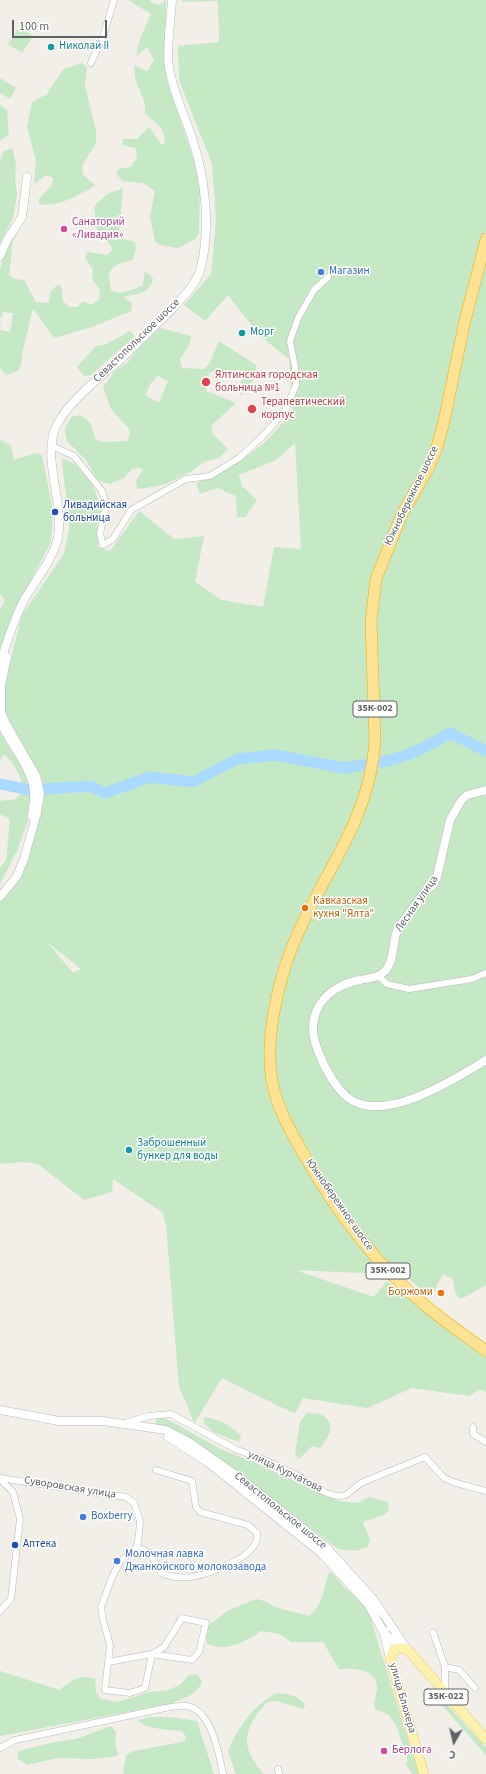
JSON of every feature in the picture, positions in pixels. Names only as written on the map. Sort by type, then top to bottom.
[{"type":"highway","name":"Южнобережное шоссе","points":[[486,239],[464,325],[443,426],[436,450],[428,469],[402,514],[376,579],[371,622],[375,719],[374,759],[364,798],[356,821],[339,856],[312,904],[292,947],[278,994],[273,1017],[270,1048],[272,1082],[279,1109],[312,1169],[371,1252],[390,1273],[486,1351]]},
{"type":"highway","name":"Южнобережное шоссе","points":[[486,256],[448,429],[440,453],[387,562],[382,582],[378,602],[376,626],[380,745],[376,780],[362,824],[309,926],[299,950],[285,997],[276,1056],[276,1077],[294,1129],[328,1184],[375,1248],[394,1270],[427,1303],[486,1344]]},
{"type":"main road","name":"Севастопольское шоссе","points":[[0,665],[22,604],[50,559],[58,537],[60,512],[52,467],[55,430],[73,402],[146,336],[181,300],[195,280],[201,268],[206,222],[204,187],[192,139],[174,89],[169,65],[172,0]]},
{"type":"main road","points":[[0,256],[7,240],[22,217],[27,177]]},
{"type":"main road","points":[[0,897],[17,876],[24,859],[37,813],[40,793],[36,776],[5,722],[0,703],[1,685],[8,651],[14,632],[24,606],[48,568],[58,546],[62,531],[63,518],[54,447]]},
{"type":"main road","points":[[0,721],[5,733],[28,770],[34,786],[32,816],[16,868],[0,892]]},
{"type":"main road","name":"Лесная улица","points":[[378,976],[385,971],[388,966],[398,928],[423,894],[433,885],[437,877],[450,820],[461,801],[471,793],[486,790]]},
{"type":"main road","points":[[378,976],[341,986],[323,1001],[314,1016],[312,1027],[315,1046],[328,1073],[347,1097],[357,1103],[390,1105],[424,1094],[486,1060]]},
{"type":"main road","name":"Севастопольское шоссе","points":[[0,1410],[59,1421],[103,1421],[132,1430],[165,1436],[176,1441],[206,1461],[321,1553],[368,1604],[384,1633],[405,1650],[445,1692],[486,1739]]},
{"type":"main road","name":"Севастопольское шоссе","points":[[0,1414],[18,1420],[57,1426],[121,1426],[166,1430],[189,1442],[240,1478],[326,1548],[373,1599],[389,1622],[405,1650],[486,1743]]},
{"type":"main road","points":[[384,1633],[389,1622]]},
{"type":"main road","name":"улица Блюхера","points":[[384,1633],[424,1774]]},
{"type":"main road","points":[[391,1661],[394,1649],[405,1650]]},
{"type":"street","points":[[91,63],[104,34],[114,0]]},
{"type":"street","points":[[54,447],[74,456],[102,491],[106,504],[100,534],[104,545],[113,539],[131,510],[186,478],[210,476],[238,458],[263,436],[285,412],[296,385],[295,367],[290,341],[298,318],[314,290],[328,277]]},
{"type":"street","points":[[378,976],[387,984],[409,990],[472,979],[486,973]]},
{"type":"street","name":"улица Курчатова","points":[[121,1426],[149,1416],[172,1414],[214,1439],[267,1461],[332,1495],[346,1495],[367,1480],[425,1457],[444,1478],[456,1484],[486,1492]]},
{"type":"street","points":[[473,1427],[473,1434],[486,1442]]},
{"type":"street","points":[[108,1662],[152,1654],[192,1660],[199,1652],[206,1623],[182,1618],[164,1647],[152,1654],[144,1688],[130,1693],[105,1690],[108,1662],[110,1645],[101,1607],[113,1575],[120,1562],[137,1547],[152,1555],[158,1568],[164,1574],[182,1578],[200,1575],[239,1559],[250,1551],[256,1543],[257,1533],[248,1525],[200,1512],[196,1507],[194,1485],[192,1481],[156,1470]]},
{"type":"street","name":"Суворовская улица","points":[[0,1479],[126,1497],[134,1503],[140,1521],[137,1547]]},
{"type":"street","name":"Суворовская улица","points":[[0,1479],[14,1492],[20,1519],[11,1600],[0,1611]]},
{"type":"street","points":[[433,1632],[445,1667],[445,1692]]},
{"type":"street","points":[[445,1667],[459,1670],[475,1688]]},
{"type":"street","points":[[0,1748],[15,1740],[165,1708],[186,1706],[198,1710],[204,1717],[217,1742],[223,1774]]},
{"type":"green space","points":[[128,0],[150,0],[151,2],[159,5],[166,0],[166,78],[193,158],[200,186],[199,234],[195,239],[178,248],[160,245],[155,241],[150,217],[155,191],[143,183],[122,181],[116,173],[118,169],[131,167],[137,158],[136,148],[122,145],[123,139],[137,139],[149,127],[161,144],[164,145],[165,140],[163,131],[160,127],[145,114],[145,104],[135,78],[134,65],[147,71],[154,60],[147,47],[136,56],[139,41],[151,14]]},
{"type":"green space","points":[[182,0],[486,0],[486,1285],[463,1298],[459,1298],[455,1292],[453,1279],[443,1274],[434,1291],[427,1295],[405,1275],[295,1270],[374,1297],[387,1281],[419,1307],[486,1355],[486,1392],[480,1389],[469,1396],[412,1388],[367,1408],[303,1398],[295,1414],[222,1378],[194,1424],[179,1387],[166,1225],[163,1213],[113,1179],[112,1192],[84,1200],[38,1164],[23,1162],[0,1164],[0,901],[20,878],[29,853],[44,799],[42,781],[5,715],[3,690],[22,615],[64,554],[70,524],[62,458],[75,464],[92,484],[102,509],[97,525],[98,547],[110,551],[139,511],[174,539],[204,536],[195,582],[222,600],[263,607],[274,547],[301,549],[295,443],[276,460],[239,475],[242,486],[257,500],[245,517],[237,517],[236,496],[217,488],[200,494],[196,483],[236,462],[259,447],[273,434],[293,410],[289,359],[260,336],[228,295],[205,321],[184,305],[211,274],[216,220],[212,164],[179,80],[178,46],[219,42],[218,1],[182,2]],"holes":[[[47,942],[81,969],[73,973]]]},
{"type":"green space","points":[[19,27],[33,36],[22,53],[8,44]]},
{"type":"green space","points":[[82,63],[87,67],[85,85],[96,131],[96,143],[82,166],[83,175],[95,185],[68,200],[46,205],[39,204],[39,199],[52,185],[53,178],[46,175],[34,184],[36,161],[27,127],[32,102],[47,94],[63,69]]},
{"type":"green space","points":[[0,78],[16,88],[10,99],[0,93]]},
{"type":"green space","points":[[0,105],[7,110],[9,134],[0,141]]},
{"type":"green space","points":[[12,148],[16,164],[15,178],[17,194],[13,218],[0,243],[0,160],[4,151]]},
{"type":"green space","points":[[123,188],[119,235],[123,239],[135,242],[136,247],[133,260],[115,266],[110,272],[109,277],[111,290],[115,292],[123,292],[143,285],[145,271],[153,278],[146,290],[137,294],[123,297],[132,303],[131,311],[92,327],[54,338],[33,308],[22,354],[21,365],[18,371],[6,375],[0,368],[0,330],[10,332],[13,313],[3,312],[2,317],[0,317],[0,270],[3,257],[15,230],[20,227],[13,241],[9,275],[15,279],[24,280],[36,302],[49,303],[50,293],[57,285],[61,286],[63,301],[69,307],[77,307],[83,301],[91,305],[99,300],[100,290],[92,279],[93,270],[85,258],[87,252],[107,255],[113,249],[109,243],[98,238],[94,206],[107,194]]},
{"type":"green space","points":[[160,328],[191,336],[189,346],[180,359],[182,368],[204,369],[209,364],[219,341],[256,365],[256,377],[241,396],[239,389],[241,380],[237,375],[217,370],[209,373],[206,391],[236,403],[212,425],[212,433],[228,449],[219,458],[203,462],[192,471],[166,484],[141,489],[137,488],[136,481],[143,469],[141,468],[132,469],[124,478],[110,484],[97,480],[86,460],[67,441],[65,429],[71,417],[80,415],[90,422],[95,438],[100,442],[128,441],[130,430],[111,409],[103,387],[114,372],[128,362],[137,350]],"holes":[[[157,375],[168,381],[159,403],[145,395],[152,381],[154,381]]]},
{"type":"green space","points":[[130,331],[135,336],[91,375],[84,376],[77,367],[96,346],[104,345]]},
{"type":"green space","points":[[0,440],[11,445],[14,460],[35,453],[42,455],[53,511],[51,542],[14,612],[10,627],[0,648],[0,609],[4,603],[4,599],[0,594]]},
{"type":"green space","points":[[0,733],[28,775],[34,795],[30,815],[17,851],[0,884],[0,868],[6,860],[10,820],[0,814],[0,801],[16,799],[22,791],[22,787],[14,765],[4,754],[0,761]]},
{"type":"green space","points":[[307,1413],[322,1414],[330,1423],[330,1433],[321,1448],[312,1446],[299,1459],[295,1454],[300,1422]]},
{"type":"green space","points":[[161,1417],[222,1450],[251,1461],[339,1501],[357,1503],[369,1497],[388,1502],[388,1511],[385,1514],[363,1523],[370,1539],[368,1547],[356,1551],[338,1549],[235,1471],[155,1424],[157,1419]]},
{"type":"green space","points":[[204,1417],[214,1419],[229,1426],[241,1436],[239,1442],[213,1432],[204,1423]]},
{"type":"green space","points":[[329,1572],[332,1573],[346,1589],[365,1606],[369,1613],[419,1774],[412,1774],[406,1765],[408,1761],[396,1725],[389,1715],[375,1709],[374,1704],[377,1687],[373,1676],[363,1670],[339,1669],[323,1642],[291,1642],[280,1634],[261,1631],[242,1642],[229,1647],[207,1644],[207,1627],[227,1611],[256,1599],[268,1602],[275,1607],[309,1616],[314,1612],[320,1601]]},
{"type":"green space","points":[[0,1671],[60,1690],[76,1679],[81,1677],[90,1677],[95,1679],[96,1692],[101,1699],[118,1702],[149,1692],[168,1690],[180,1685],[189,1675],[197,1674],[202,1681],[194,1693],[170,1704],[0,1736]]},
{"type":"green space","points":[[278,1693],[300,1699],[305,1705],[303,1709],[276,1701],[267,1702],[253,1721],[247,1737],[247,1746],[250,1754],[264,1774],[236,1774],[228,1751],[232,1742],[242,1725],[254,1710],[269,1697]]},
{"type":"green space","points":[[433,1695],[438,1695],[486,1747],[486,1755]]},
{"type":"green space","points":[[150,1717],[171,1717],[197,1721],[214,1774],[123,1774],[126,1755],[134,1751],[182,1742],[186,1739],[182,1731],[152,1727],[141,1723],[138,1720]]},
{"type":"green space","points":[[111,1726],[116,1732],[115,1744],[118,1753],[117,1756],[94,1759],[57,1758],[27,1765],[18,1759],[18,1751],[55,1742],[76,1739]]},
{"type":"waterway","points":[[383,762],[418,750],[450,733],[486,751]]},
{"type":"waterway","points":[[43,789],[90,786],[105,793],[150,777],[193,782],[237,759],[275,755],[344,768],[369,764]]},
{"type":"waterway","points":[[0,784],[30,790]]},
{"type":"place","name":"Николай II","points":[[51,47]]},
{"type":"place","name":"Санаторий «Ливадия»","points":[[64,229]]},
{"type":"place","name":"Магазин","points":[[321,272]]},
{"type":"place","name":"Морг","points":[[242,333]]},
{"type":"place","name":"Ялтинская городская больница №1","points":[[206,382]]},
{"type":"place","name":"Терапевтический корпус","points":[[252,409]]},
{"type":"place","name":"Ливадийская больница","points":[[55,512]]},
{"type":"place","name":"Кавказская кухня \"Ялта\"","points":[[305,908]]},
{"type":"place","name":"Заброшенный бункер для воды","points":[[129,1150]]},
{"type":"place","name":"Боржоми","points":[[441,1293]]},
{"type":"place","name":"Boxberry","points":[[83,1517]]},
{"type":"place","name":"Аптека","points":[[15,1545]]},
{"type":"place","name":"Молочная лавка Джанкойского молокозавода","points":[[117,1561]]},
{"type":"place","name":"Берлога","points":[[384,1751]]}]
